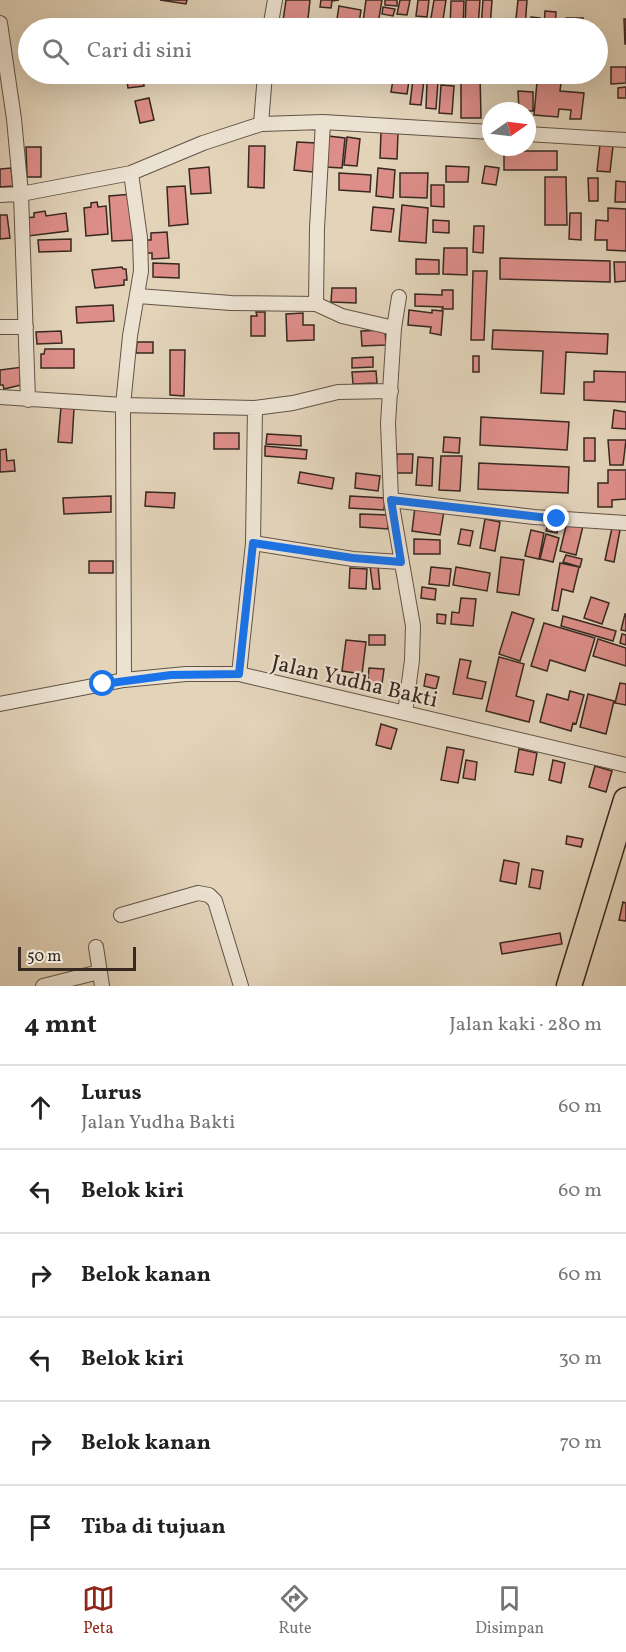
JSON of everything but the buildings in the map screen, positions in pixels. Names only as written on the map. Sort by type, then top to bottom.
[{"type":"highway","points":[[569,986],[626,800]]},
{"type":"street","points":[[272,18],[275,0]]},
{"type":"street","points":[[0,23],[14,119],[21,194],[28,400]]},
{"type":"street","points":[[261,124],[264,84]]},
{"type":"street","points":[[0,195],[21,194],[131,172],[203,143],[261,124],[323,122],[482,131]]},
{"type":"street","points":[[316,304],[317,228],[323,122]]},
{"type":"street","points":[[536,135],[626,140]]},
{"type":"street","points":[[124,680],[123,405],[130,336],[141,272],[140,238],[131,172]]},
{"type":"street","points":[[138,296],[231,303],[316,304],[342,316],[394,328]]},
{"type":"street","points":[[399,297],[394,328],[388,423],[391,500],[413,626],[412,660],[405,714]]},
{"type":"street","points":[[0,327],[27,327]]},
{"type":"street","points":[[0,397],[123,405],[255,408],[293,403],[338,392],[391,391]]},
{"type":"street","points":[[239,674],[253,543],[255,408]]},
{"type":"street","points":[[391,500],[534,517],[626,523]]},
{"type":"street","points":[[253,543],[353,558],[401,562]]},
{"type":"street","name":"Jalan Yudha Bakti","points":[[0,704],[124,680],[186,674],[239,674],[626,765]]},
{"type":"street","points":[[121,915],[198,893],[209,895],[215,902],[242,986]]},
{"type":"street","points":[[43,986],[100,979],[96,947]]},
{"type":"route","points":[[103,684],[171,675],[239,674],[253,543],[353,558],[401,562],[391,500],[557,519]]}]
